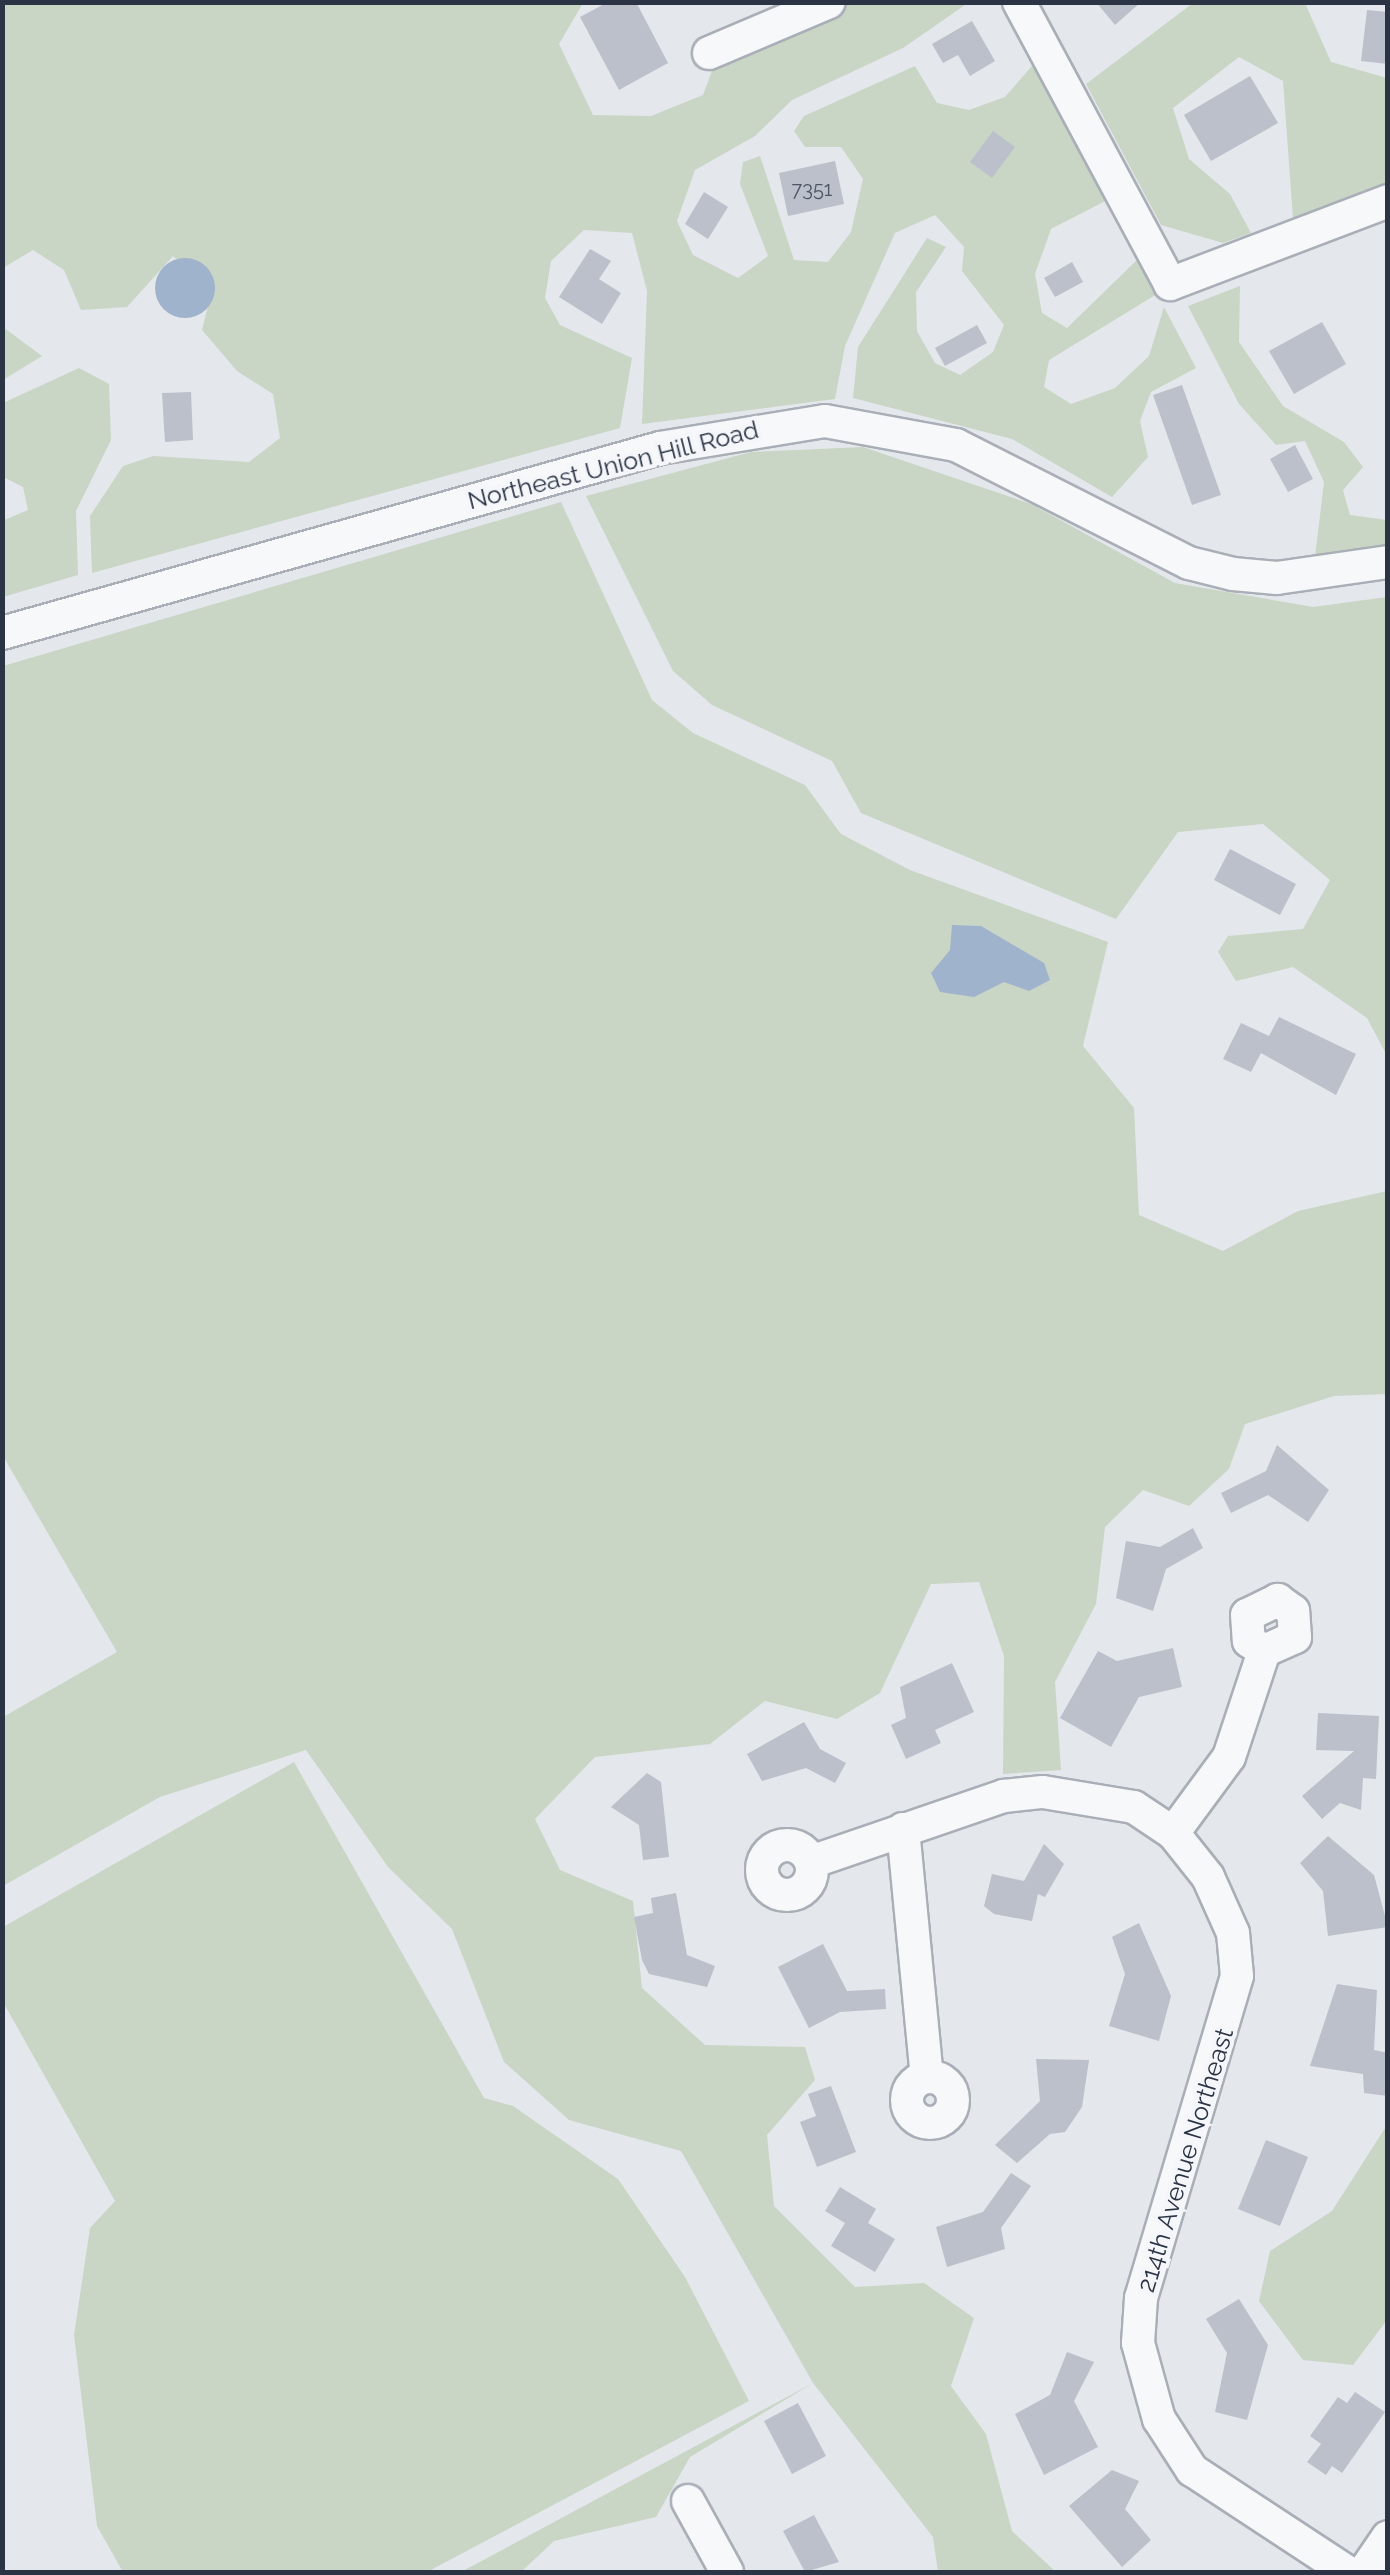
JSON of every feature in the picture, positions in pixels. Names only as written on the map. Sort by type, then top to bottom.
[{"type":"street","points":[[709,52],[829,2]]},
{"type":"street","points":[[1016,5],[1170,284],[1388,201]]},
{"type":"street","name":"Northeast Union Hill Road","points":[[2,634],[660,448],[825,422],[956,444],[1190,562],[1234,574],[1278,578],[1388,562]]},
{"type":"street","points":[[1173,1833],[1228,1756],[1264,1651]]},
{"type":"street","name":"214th Avenue Northeast","points":[[811,1862],[904,1829],[1043,1792],[1134,1807],[1173,1833],[1214,1891],[1238,1976],[1141,2298],[1138,2343],[1158,2419],[1192,2470],[1347,2572]]},
{"type":"street","points":[[904,1829],[928,2076]]},
{"type":"street","points":[[688,2501],[727,2572]]},
{"type":"street","points":[[1364,2572],[1388,2537]]},
{"type":"green space","points":[[3,3],[583,3],[559,44],[593,115],[651,116],[703,95],[718,55],[847,3],[968,3],[903,48],[792,100],[755,136],[695,170],[677,221],[693,255],[738,278],[768,256],[740,184],[743,162],[760,156],[794,260],[828,262],[851,232],[863,179],[841,147],[805,147],[794,131],[804,116],[915,66],[937,103],[969,110],[1005,97],[1038,59],[1109,199],[1051,229],[1035,274],[1042,313],[1067,328],[1139,258],[1157,294],[1049,360],[1044,387],[1071,404],[1115,388],[1149,356],[1164,307],[1196,368],[1151,392],[1140,421],[1148,457],[1112,497],[1012,439],[853,398],[858,347],[927,238],[946,247],[916,292],[917,331],[935,363],[960,375],[993,352],[1004,325],[962,271],[964,247],[935,215],[895,233],[845,346],[835,399],[642,424],[647,291],[632,233],[584,230],[551,261],[545,298],[560,325],[632,358],[620,428],[92,573],[90,516],[123,466],[153,456],[249,462],[280,438],[273,394],[237,371],[202,330],[211,294],[173,256],[127,307],[81,310],[64,270],[33,250],[3,268]]},
{"type":"green space","points":[[1193,3],[1305,3],[1331,62],[1387,78],[1387,184],[1293,218],[1283,81],[1239,57],[1173,108],[1189,159],[1230,194],[1251,233],[1223,243],[1161,225],[1086,84]]},
{"type":"green space","points":[[1240,286],[1239,342],[1283,406],[1344,442],[1363,467],[1343,490],[1350,515],[1387,520],[1387,552],[1315,557],[1324,482],[1305,441],[1276,445],[1239,404],[1188,306]]},
{"type":"green space","points":[[3,327],[42,356],[3,380]]},
{"type":"green space","points":[[79,368],[109,384],[111,440],[76,511],[78,575],[3,597],[2,521],[28,510],[23,487],[3,477],[3,403]]},
{"type":"green space","points":[[863,447],[1031,504],[1175,583],[1313,607],[1387,597],[1387,1056],[1367,1018],[1293,967],[1236,981],[1218,952],[1228,936],[1303,929],[1330,880],[1263,824],[1178,832],[1116,919],[861,813],[832,761],[712,705],[673,671],[586,496],[751,452]]},
{"type":"green space","points":[[561,502],[652,700],[693,733],[805,785],[841,834],[910,870],[1108,942],[1083,1046],[1134,1108],[1139,1215],[1223,1251],[1298,1211],[1387,1191],[1387,1394],[1334,1396],[1245,1424],[1229,1469],[1189,1506],[1143,1490],[1105,1527],[1096,1604],[1055,1682],[1061,1770],[1003,1774],[1004,1656],[979,1582],[931,1584],[880,1693],[837,1719],[765,1701],[710,1744],[595,1757],[535,1819],[560,1870],[633,1901],[642,1988],[705,2045],[805,2047],[815,2080],[767,2135],[774,2206],[855,2287],[924,2283],[974,2318],[951,2386],[986,2434],[1012,2531],[1056,2572],[938,2572],[933,2537],[813,2383],[681,2151],[569,2120],[504,2062],[452,1929],[388,1867],[306,1750],[160,1797],[3,1886],[3,1717],[117,1652],[3,1456],[3,666]]},
{"type":"green space","points":[[294,1762],[484,2098],[513,2106],[618,2179],[685,2277],[749,2401],[427,2572],[123,2572],[97,2526],[74,2335],[90,2228],[115,2201],[3,2002],[3,1927]]},
{"type":"green space","points":[[1387,2125],[1387,2320],[1353,2365],[1303,2360],[1259,2301],[1270,2251],[1332,2211]]},
{"type":"green space","points":[[813,2383],[690,2457],[656,2517],[554,2541],[521,2572],[461,2572]]},
{"type":"water","points":[[185,258],[206,267],[215,288],[206,309],[185,318],[164,309],[155,288],[164,267]]},
{"type":"water","points":[[952,925],[981,926],[1044,963],[1050,980],[1029,991],[1004,982],[974,997],[940,992],[931,973],[950,950]]},
{"type":"building","points":[[608,2],[636,2],[668,63],[619,90],[580,17]]},
{"type":"building","points":[[1096,2],[1141,2],[1115,25]]},
{"type":"building","points":[[1367,10],[1388,12],[1388,64],[1361,61]]},
{"type":"building","points":[[972,21],[995,61],[970,76],[958,55],[943,63],[932,44]]},
{"type":"building","points":[[1250,76],[1278,123],[1211,161],[1184,115]]},
{"type":"building","points":[[993,131],[1015,147],[992,178],[970,162]]},
{"type":"building","points":[[835,161],[844,204],[788,216],[779,173]]},
{"type":"building","points":[[704,192],[728,207],[708,239],[685,224]]},
{"type":"building","points":[[590,249],[611,261],[599,279],[621,293],[602,324],[559,297]]},
{"type":"building","points":[[1072,262],[1083,282],[1055,297],[1044,278]]},
{"type":"building","points":[[1322,322],[1346,364],[1294,394],[1269,351]]},
{"type":"building","points":[[977,325],[987,343],[945,366],[935,348]]},
{"type":"building","points":[[1182,385],[1221,495],[1192,505],[1153,395]]},
{"type":"building","points":[[191,392],[193,440],[165,442],[162,393]]},
{"type":"building","points":[[1295,445],[1313,479],[1288,492],[1270,459]]},
{"type":"building","points":[[1230,849],[1296,884],[1280,915],[1214,880]]},
{"type":"building","points":[[1279,1017],[1356,1054],[1336,1095],[1261,1053],[1251,1072],[1223,1059],[1241,1023],[1269,1036]]},
{"type":"building","points":[[1277,1445],[1329,1490],[1308,1522],[1268,1495],[1231,1513],[1221,1493],[1266,1471]]},
{"type":"building","points":[[1193,1528],[1203,1548],[1166,1569],[1153,1611],[1116,1598],[1126,1541],[1160,1547]]},
{"type":"building","points":[[1173,1648],[1182,1687],[1139,1697],[1111,1747],[1060,1718],[1098,1651],[1117,1661]]},
{"type":"building","points":[[952,1663],[974,1712],[935,1730],[941,1743],[906,1759],[891,1725],[906,1718],[900,1687]]},
{"type":"building","points":[[1318,1713],[1379,1716],[1376,1779],[1363,1778],[1361,1810],[1340,1803],[1322,1819],[1302,1796],[1354,1751],[1316,1750]]},
{"type":"building","points":[[804,1722],[820,1749],[846,1763],[835,1783],[806,1768],[762,1781],[747,1754]]},
{"type":"building","points":[[647,1773],[661,1782],[669,1857],[643,1860],[639,1825],[611,1807]]},
{"type":"building","points":[[1328,1836],[1374,1875],[1388,1927],[1328,1936],[1323,1891],[1300,1863]]},
{"type":"building","points":[[1044,1844],[1064,1864],[1045,1897],[1038,1894],[1032,1921],[994,1914],[984,1906],[992,1874],[1024,1881]]},
{"type":"building","points":[[676,1893],[687,1955],[715,1966],[707,1987],[649,1974],[642,1960],[634,1917],[653,1913],[651,1898]]},
{"type":"building","points":[[1139,1923],[1171,1996],[1159,2041],[1109,2026],[1125,1974],[1112,1937]]},
{"type":"building","points":[[823,1944],[847,1991],[885,1989],[886,2009],[840,2012],[809,2028],[778,1967]]},
{"type":"building","points":[[1337,1984],[1377,1990],[1374,2050],[1388,2053],[1388,2096],[1364,2093],[1363,2074],[1310,2066]]},
{"type":"building","points":[[1036,2059],[1089,2060],[1082,2107],[1065,2132],[1050,2134],[1017,2163],[995,2145],[1040,2101]]},
{"type":"building","points":[[831,2086],[856,2152],[817,2167],[800,2122],[816,2116],[808,2094]]},
{"type":"building","points":[[1266,2140],[1308,2157],[1280,2226],[1238,2209]]},
{"type":"building","points":[[1011,2173],[1031,2186],[1001,2228],[1005,2249],[947,2267],[936,2227],[983,2212]]},
{"type":"building","points":[[840,2187],[876,2209],[868,2223],[895,2239],[875,2272],[831,2246],[845,2223],[825,2211]]},
{"type":"building","points":[[1239,2299],[1268,2345],[1247,2420],[1215,2412],[1227,2353],[1206,2319]]},
{"type":"building","points":[[1067,2352],[1094,2362],[1074,2401],[1098,2447],[1044,2475],[1015,2414],[1050,2395]]},
{"type":"building","points":[[1355,2392],[1385,2412],[1342,2473],[1332,2466],[1326,2475],[1307,2462],[1321,2444],[1310,2436],[1338,2397],[1347,2403]]},
{"type":"building","points":[[798,2403],[826,2456],[792,2474],[764,2421]]},
{"type":"building","points":[[1112,2470],[1139,2481],[1125,2509],[1151,2540],[1122,2567],[1069,2506]]},
{"type":"building","points":[[814,2515],[839,2562],[805,2572],[783,2531]]}]
